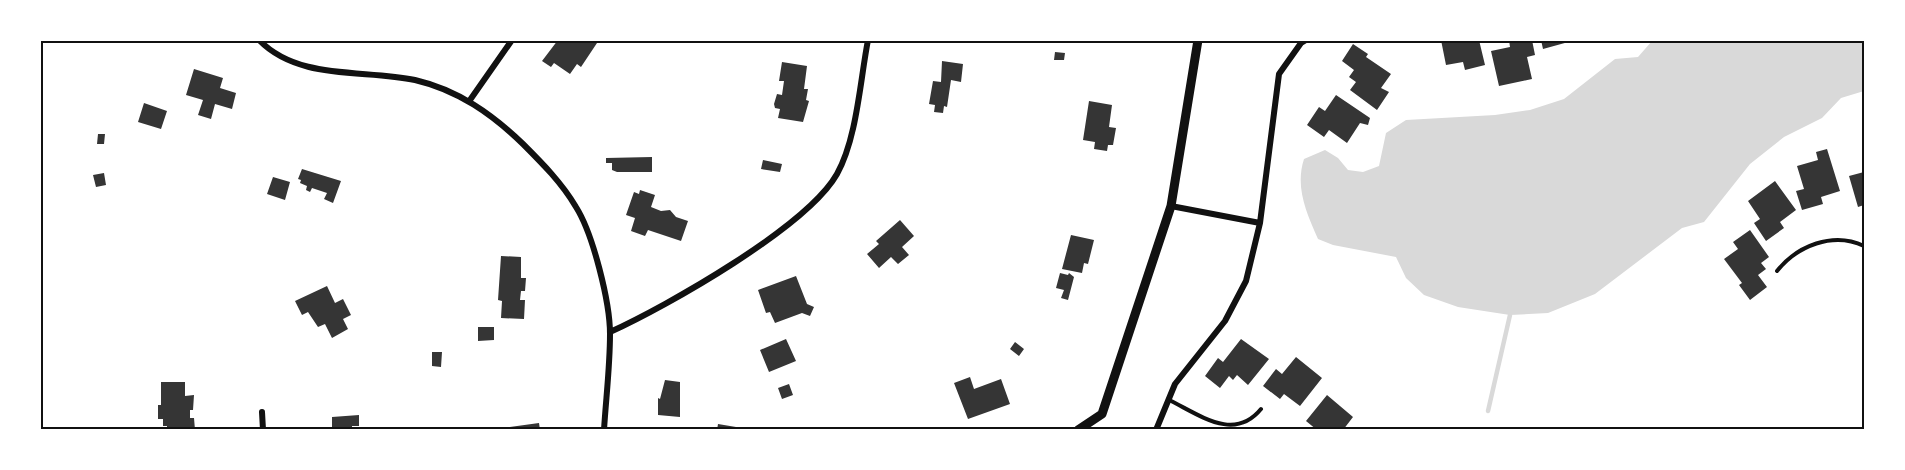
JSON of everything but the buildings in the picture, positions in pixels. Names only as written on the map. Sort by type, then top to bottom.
[{"type":"street","points":[[259,40],[267,48],[306,67],[415,80],[470,100],[506,128],[547,168],[577,208],[599,268],[610,332],[604,429]]},
{"type":"street","points":[[470,100],[512,40]]},
{"type":"street","points":[[610,332],[655,312],[772,236],[818,200],[837,174],[848,148],[868,40]]},
{"type":"street","points":[[1078,429],[1102,414],[1170,206],[1198,40]]},
{"type":"street","points":[[1156,429],[1175,384],[1225,321],[1246,281],[1260,223],[1279,74],[1300,43],[1306,40]]},
{"type":"street","points":[[1170,206],[1260,223]]},
{"type":"street","points":[[262,412],[263,429]]},
{"type":"lane","points":[[1777,271],[1788,257],[1817,243],[1844,239],[1864,246]]},
{"type":"lane","points":[[1168,400],[1228,426],[1251,422],[1261,409]]},
{"type":"shaded area","points":[[1652,41],[1862,41],[1864,91],[1841,98],[1822,118],[1784,137],[1750,164],[1704,222],[1682,228],[1595,294],[1548,313],[1510,315],[1458,307],[1424,295],[1406,278],[1396,257],[1333,245],[1318,239],[1303,199],[1301,180],[1304,159],[1325,150],[1338,158],[1348,170],[1363,172],[1379,166],[1386,133],[1406,120],[1495,115],[1530,110],[1564,99],[1615,59],[1638,57]]},
{"type":"waterway","points":[[1488,411],[1510,315]]}]
